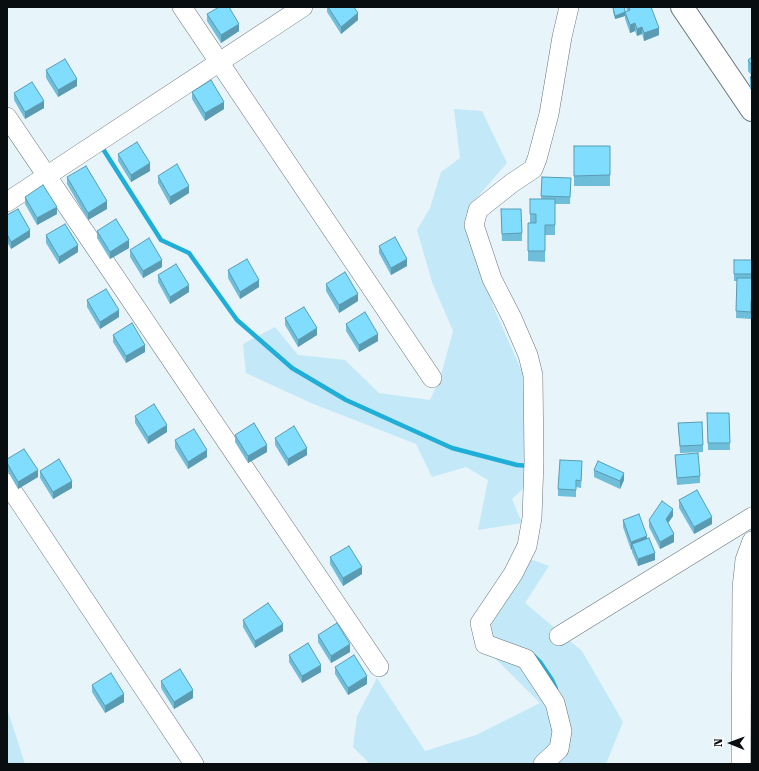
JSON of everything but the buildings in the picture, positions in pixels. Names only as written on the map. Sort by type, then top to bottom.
[{"type":"main road","points":[[682,7],[752,110]]},
{"type":"street","points":[[182,7],[432,378]]},
{"type":"street","points":[[7,202],[303,7]]},
{"type":"street","points":[[543,764],[559,749],[562,731],[555,704],[526,659],[485,644],[480,623],[513,574],[527,546],[532,518],[534,466],[533,375],[528,355],[512,318],[492,279],[474,225],[478,210],[512,183],[533,169],[549,114],[562,37],[569,7]]},
{"type":"street","points":[[7,117],[379,667]]},
{"type":"street","points":[[7,483],[194,764]]},
{"type":"street","points":[[559,636],[752,517]]},
{"type":"street","points":[[741,764],[742,588],[745,560],[752,541]]},
{"type":"shaded area","points":[[454,109],[482,111],[507,163],[468,208],[493,306],[523,374],[529,425],[524,488],[512,499],[522,523],[478,530],[488,480],[466,467],[432,477],[416,444],[311,403],[246,373],[243,344],[275,327],[298,355],[345,360],[379,393],[430,400],[441,375],[453,331],[432,282],[417,230],[430,208],[441,172],[460,158]]},
{"type":"shaded area","points":[[522,556],[549,566],[525,603],[582,651],[623,722],[606,764],[370,764],[353,747],[357,716],[377,678],[425,751],[476,735],[540,703],[473,636]]},
{"type":"shaded area","points":[[7,708],[25,764],[7,764]]},
{"type":"waterway","points":[[103,149],[161,240],[189,253],[237,320],[292,368],[346,400],[452,448],[517,465],[530,466]]},
{"type":"waterway","points":[[534,656],[540,662],[556,689]]}]
